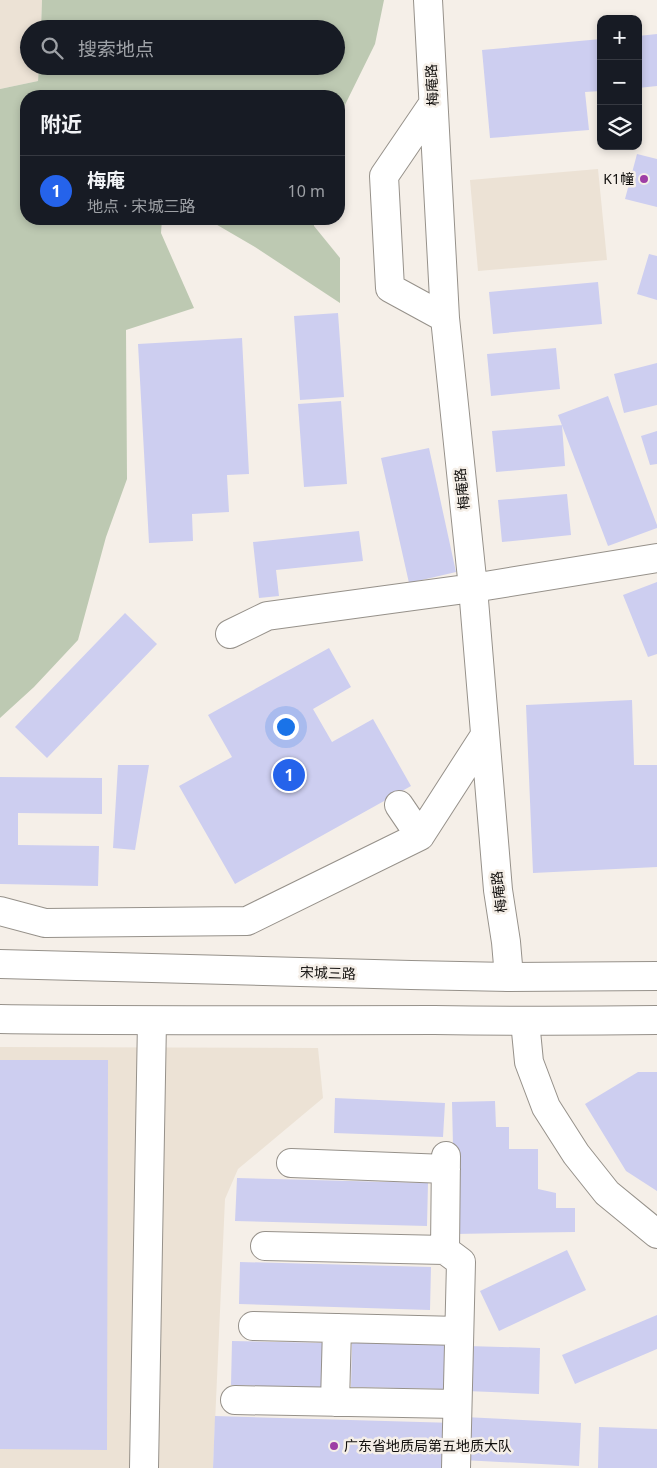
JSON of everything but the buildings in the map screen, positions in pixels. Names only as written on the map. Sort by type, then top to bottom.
[{"type":"street","name":"梅庵路","points":[[428,0],[445,318],[473,588],[498,890],[509,977]]},
{"type":"street","points":[[433,104],[384,176],[390,288],[445,318]]},
{"type":"street","points":[[230,634],[267,616],[473,588],[657,558]]},
{"type":"street","points":[[0,911],[45,923],[247,921],[420,836],[485,734]]},
{"type":"street","points":[[399,805],[420,836]]},
{"type":"street","name":"宋城三路","points":[[0,964],[509,977],[657,976]]},
{"type":"street","points":[[0,1019],[525,1022],[657,1020]]},
{"type":"street","points":[[144,1468],[152,1021]]},
{"type":"street","points":[[525,1022],[530,1062],[546,1107],[576,1154],[607,1193],[657,1234]]},
{"type":"street","points":[[291,1163],[446,1163],[445,1250]]},
{"type":"street","points":[[265,1246],[445,1250],[461,1262],[456,1468]]},
{"type":"street","points":[[252,1326],[459,1331]]},
{"type":"street","points":[[335,1402],[337,1328]]},
{"type":"street","points":[[235,1400],[458,1404]]},
{"type":"shaded area","points":[[0,0],[42,0],[41,20],[20,20],[20,75],[38,75],[38,81],[0,89]]},
{"type":"shaded area","points":[[598,169],[607,260],[478,271],[470,180]]},
{"type":"shaded area","points":[[0,1047],[318,1048],[323,1098],[238,1169],[225,1199],[213,1468],[0,1468]]},
{"type":"green space","points":[[42,0],[384,0],[375,44],[345,105],[345,90],[20,90],[20,225],[162,225],[161,233],[194,308],[126,330],[127,479],[106,537],[78,640],[34,687],[0,718],[0,89],[38,81],[38,75],[345,75],[345,20],[41,20]]},
{"type":"green space","points":[[217,225],[314,225],[340,258],[340,303],[255,247]]},
{"type":"place","name":"K1幢","points":[[644,179]]},
{"type":"place","name":"梅庵","points":[[289,775]]},
{"type":"place","name":"广东省地质局第五地质大队","points":[[334,1446]]}]
